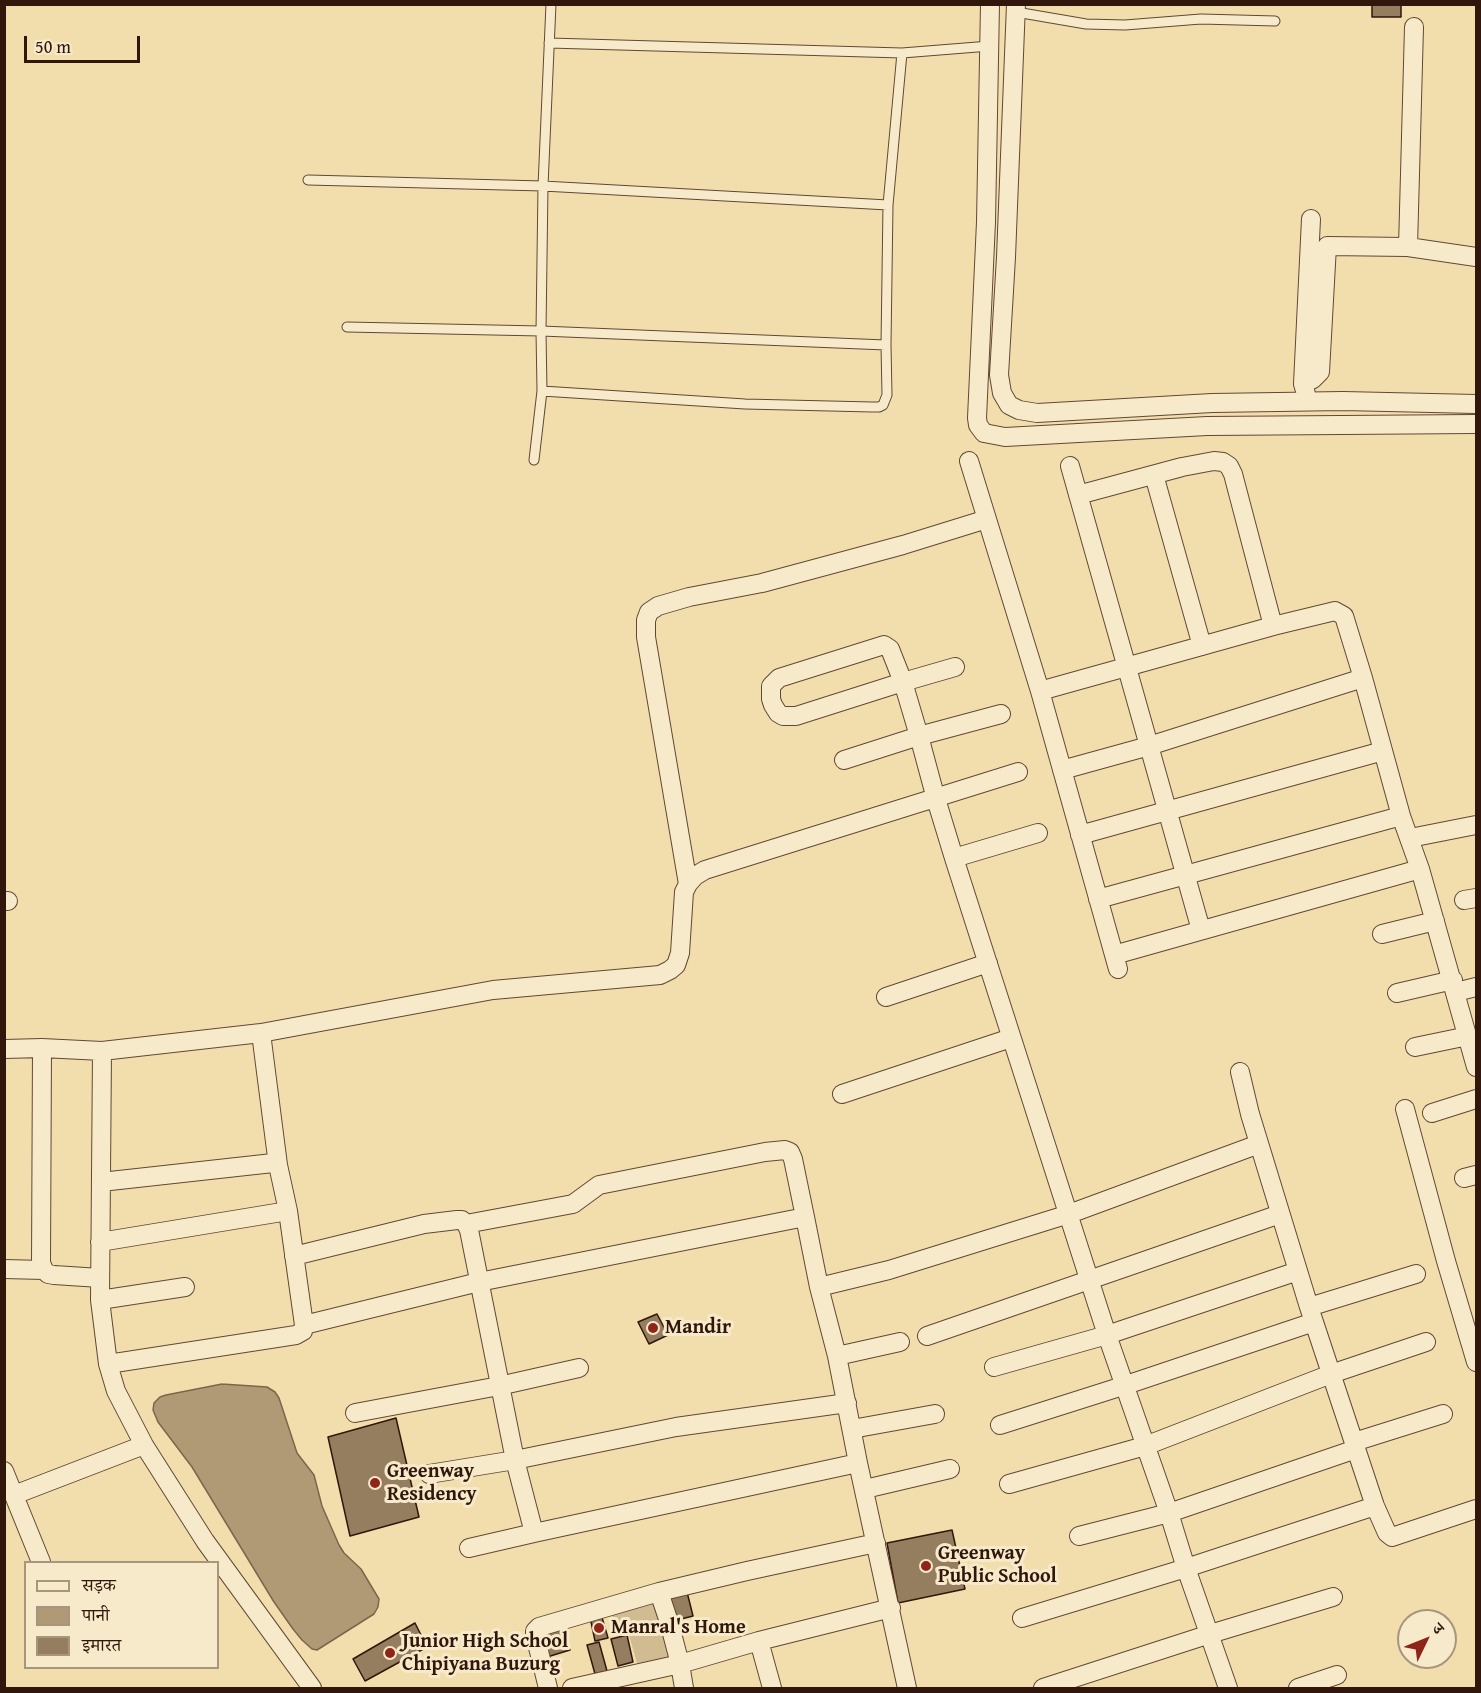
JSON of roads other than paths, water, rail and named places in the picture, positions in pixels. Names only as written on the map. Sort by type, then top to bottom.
[{"type":"street","points":[[990,4],[986,222],[977,418],[978,425],[984,433],[1005,437],[1207,426],[1476,424]]},
{"type":"street","points":[[1016,8],[999,375],[1002,393],[1009,405],[1019,410],[1037,413],[1212,403],[1476,404]]},
{"type":"street","points":[[1408,247],[1414,27]]},
{"type":"street","points":[[989,66],[1013,68]]},
{"type":"street","points":[[1308,425],[1309,402],[1303,384],[1311,219]]},
{"type":"street","points":[[1303,384],[1320,372],[1327,246],[1408,247],[1476,257]]},
{"type":"street","points":[[1054,412],[1060,434]]},
{"type":"street","points":[[969,460],[1040,692],[1116,962],[1201,930],[1420,869]]},
{"type":"street","points":[[1078,495],[1214,461],[1229,466],[1273,626]]},
{"type":"street","points":[[1070,466],[1201,930]]},
{"type":"street","points":[[1154,475],[1202,646]]},
{"type":"street","points":[[688,884],[646,637],[646,620],[649,612],[658,606],[689,597],[762,582],[892,548],[987,519]]},
{"type":"street","points":[[1040,692],[1273,626],[1335,611],[1340,612],[1346,620],[1364,678],[1401,816],[1420,869],[1473,1052],[1415,1047]]},
{"type":"street","points":[[955,667],[903,682],[796,716],[790,717],[778,713],[773,705],[770,691],[774,681],[779,678],[884,645],[891,649],[903,682],[920,736],[954,858],[1107,1335],[1228,1689]]},
{"type":"street","points":[[1062,770],[1149,746],[1364,678]]},
{"type":"street","points":[[844,760],[1001,714]]},
{"type":"street","points":[[1080,835],[1383,750]]},
{"type":"street","points":[[4,1049],[102,1051],[261,1033],[493,990],[660,975],[676,965],[680,953],[684,892],[695,876],[705,870],[1018,772]]},
{"type":"street","points":[[1098,899],[1401,816]]},
{"type":"street","points":[[1410,838],[1476,825]]},
{"type":"street","points":[[954,858],[1038,833]]},
{"type":"street","points":[[1382,934],[1435,921]]},
{"type":"street","points":[[886,997],[988,963]]},
{"type":"street","points":[[1397,993],[1454,986],[1476,987]]},
{"type":"street","points":[[108,1364],[296,1335],[303,1331],[304,1324],[288,1211],[278,1165],[261,1033]]},
{"type":"street","points":[[842,1094],[1011,1038]]},
{"type":"street","points":[[42,1048],[41,1263],[48,1274],[100,1278]]},
{"type":"street","points":[[102,1051],[100,1300],[108,1364],[116,1391],[131,1424],[206,1541],[312,1689]]},
{"type":"street","points":[[1240,1072],[1250,1114],[1298,1272],[1375,1506],[1387,1533],[1392,1537],[1476,1509]]},
{"type":"street","points":[[1432,1113],[1476,1099]]},
{"type":"street","points":[[1405,1109],[1476,1362]]},
{"type":"street","points":[[819,1287],[889,1270],[1069,1214],[1259,1144]]},
{"type":"street","points":[[466,1224],[573,1204],[599,1185],[765,1152],[785,1150],[790,1152],[819,1287],[837,1356],[907,1689]]},
{"type":"street","points":[[101,1182],[273,1163],[278,1165]]},
{"type":"street","points":[[100,1242],[288,1211]]},
{"type":"street","points":[[927,1336],[1280,1214]]},
{"type":"street","points":[[304,1324],[479,1282],[805,1216]]},
{"type":"street","points":[[294,1256],[424,1224],[457,1220],[462,1220],[466,1224],[515,1460],[534,1533]]},
{"type":"street","points":[[4,1269],[44,1270]]},
{"type":"street","points":[[994,1367],[1107,1335],[1298,1272]]},
{"type":"street","points":[[1000,1425],[1125,1385],[1416,1274]]},
{"type":"street","points":[[100,1300],[185,1287]]},
{"type":"street","points":[[837,1356],[900,1342]]},
{"type":"street","points":[[1010,1484],[1145,1446],[1331,1374],[1426,1342]]},
{"type":"street","points":[[355,1413],[499,1386],[579,1368]]},
{"type":"street","points":[[429,1474],[515,1460],[676,1427],[847,1403]]},
{"type":"street","points":[[852,1429],[935,1414]]},
{"type":"street","points":[[1079,1536],[1169,1513],[1443,1414]]},
{"type":"street","points":[[14,1496],[144,1445]]},
{"type":"street","points":[[469,1548],[858,1463]]},
{"type":"street","points":[[865,1489],[950,1469]]},
{"type":"street","points":[[4,1471],[41,1561]]},
{"type":"street","points":[[1022,1618],[1186,1568],[1375,1506]]},
{"type":"street","points":[[548,1689],[535,1635],[539,1627],[659,1592],[876,1543]]},
{"type":"street","points":[[659,1592],[680,1664],[684,1689]]},
{"type":"street","points":[[1043,1689],[1210,1634],[1333,1597]]},
{"type":"street","points":[[572,1689],[680,1664],[759,1641],[891,1608]]},
{"type":"street","points":[[759,1641],[772,1689]]},
{"type":"street","points":[[1298,1689],[1336,1675]]},
{"type":"lane","points":[[534,460],[542,391],[543,186],[551,4]]},
{"type":"lane","points":[[1016,8],[1096,24],[1125,25],[1201,19],[1275,21]]},
{"type":"lane","points":[[549,43],[902,53],[990,46]]},
{"type":"lane","points":[[542,391],[745,404],[879,407],[883,405],[887,395],[888,205],[902,53]]},
{"type":"lane","points":[[308,180],[543,186],[888,205]]},
{"type":"lane","points":[[347,327],[541,331],[886,345]]},
{"type":"water","points":[[222,1384],[267,1387],[275,1392],[297,1453],[314,1475],[322,1506],[339,1545],[361,1569],[379,1599],[374,1614],[317,1650],[312,1649],[302,1640],[274,1602],[192,1467],[158,1422],[153,1410],[154,1403],[160,1397]]},
{"type":"place","name":"Mandir","points":[[653,1328]]},
{"type":"place","name":"Greenway Residency","points":[[375,1483]]},
{"type":"place","name":"Greenway Public School","points":[[926,1566]]},
{"type":"place","name":"Manral's Home","points":[[599,1628]]},
{"type":"place","name":"Junior High School Chipiyana Buzurg","points":[[390,1653]]}]
